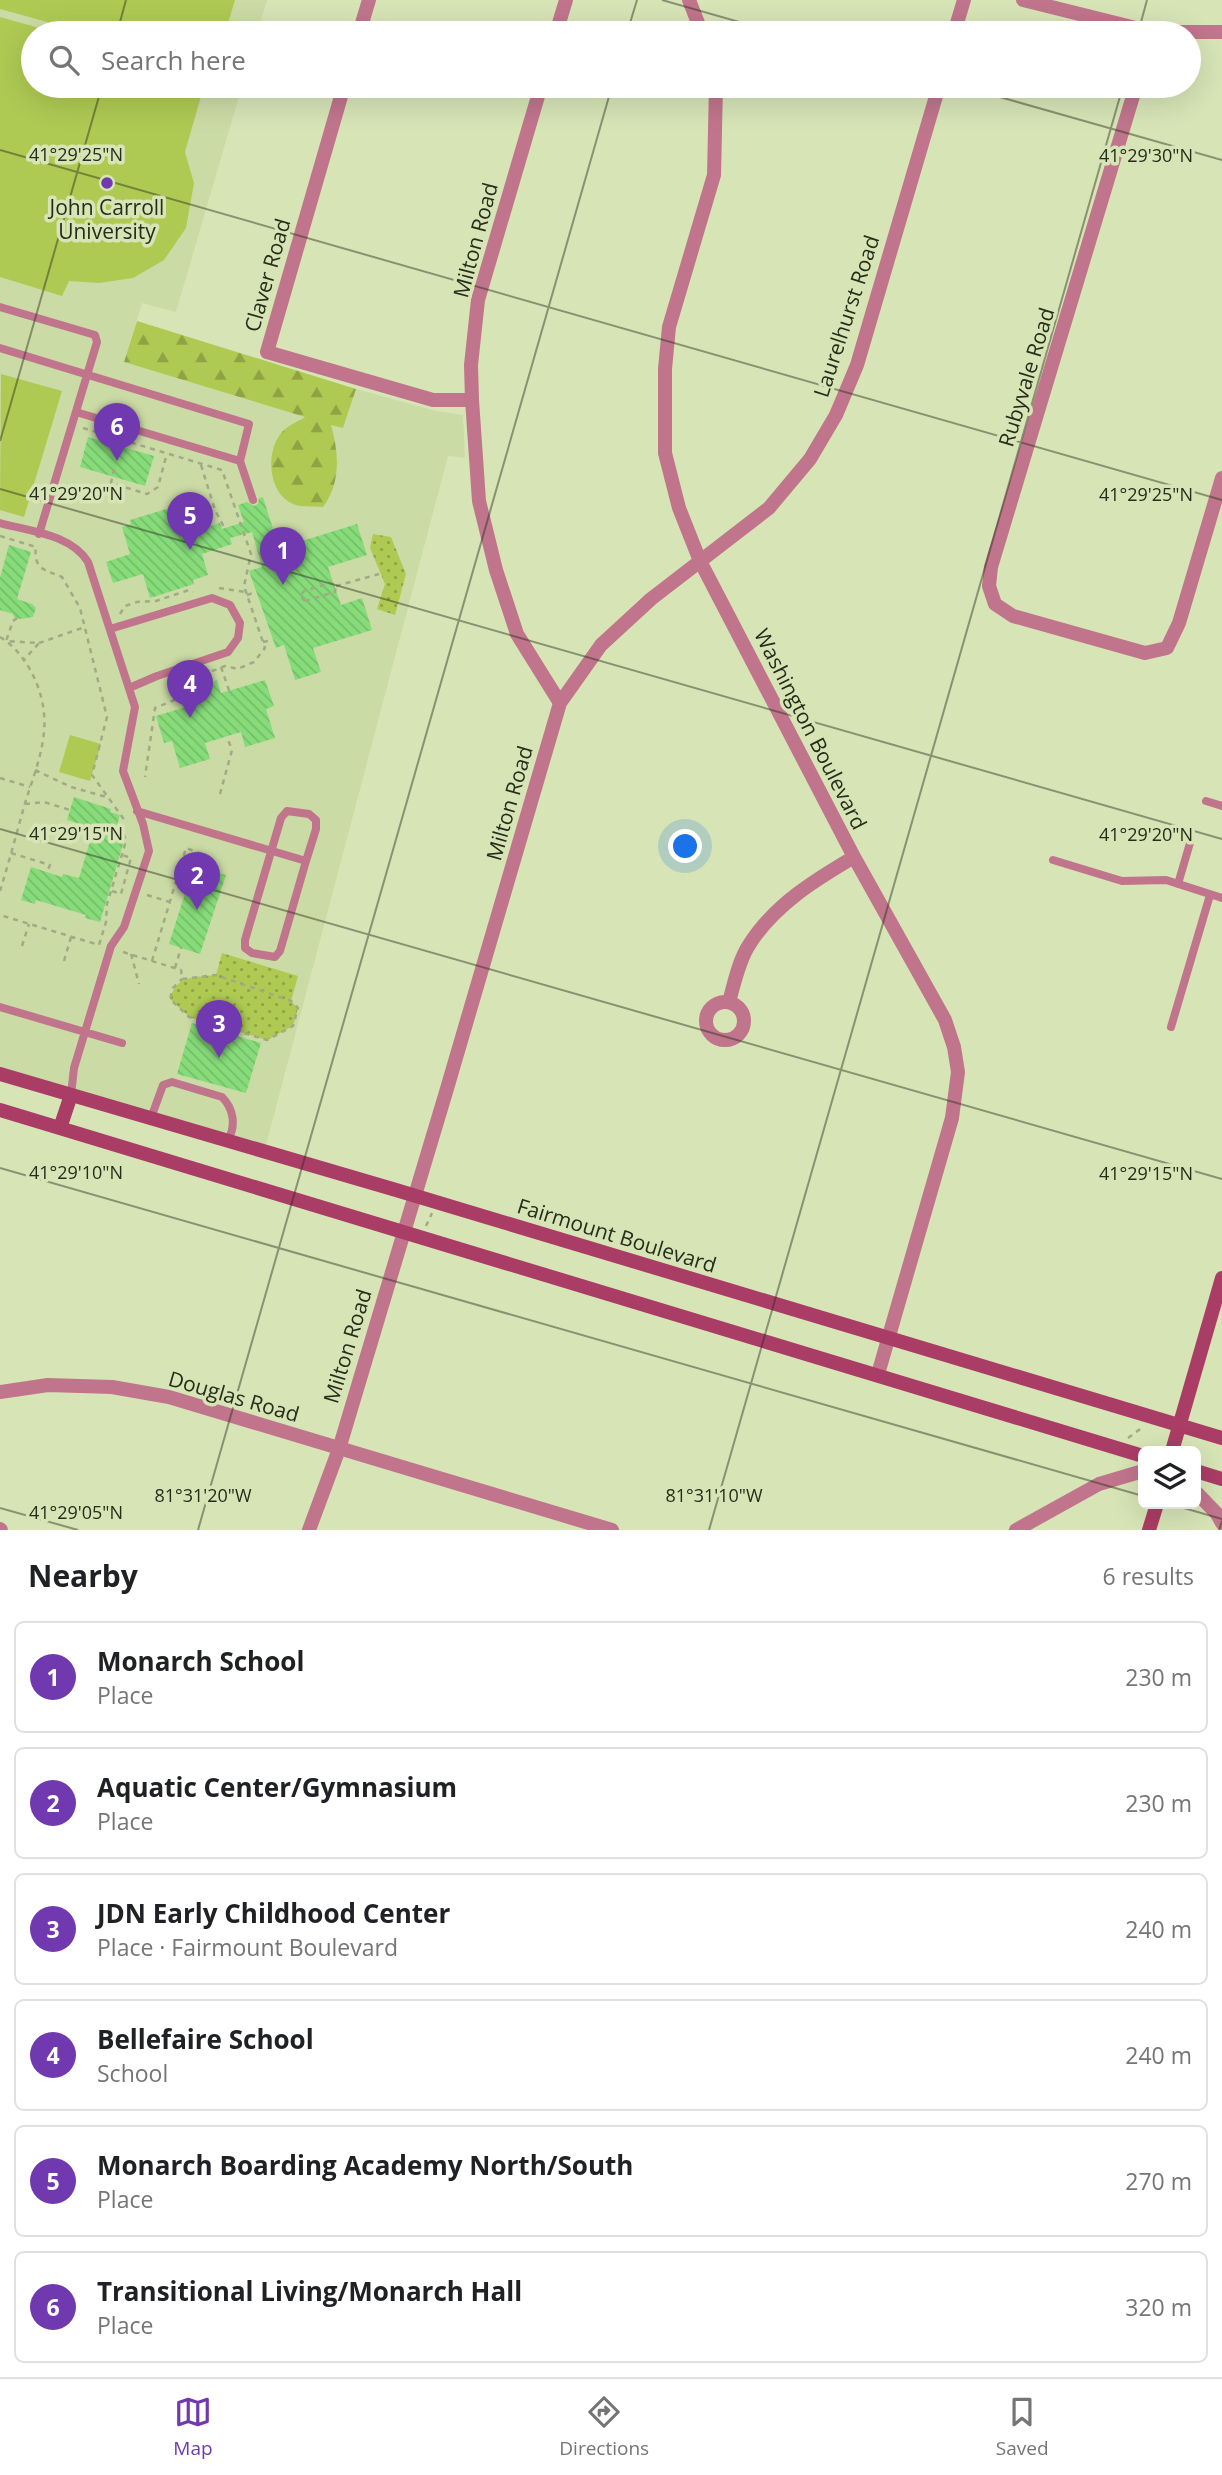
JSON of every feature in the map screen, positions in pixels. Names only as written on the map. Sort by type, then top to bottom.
[{"type":"main road","name":"Fairmount Boulevard","points":[[0,1074],[414,1195],[1222,1438]]},
{"type":"main road","points":[[60,1128],[71,1095]]},
{"type":"main road","points":[[0,1110],[1138,1454]]},
{"type":"main road","points":[[1173,1446],[1222,1278]]},
{"type":"main road","points":[[1201,1473],[1222,1479]]},
{"type":"main road","points":[[1149,1530],[1155,1509]]},
{"type":"street","points":[[363,21],[369,0]]},
{"type":"street","points":[[560,21],[566,0]]},
{"type":"street","points":[[689,0],[697,21]]},
{"type":"street","points":[[958,21],[964,0]]},
{"type":"street","points":[[1023,0],[1105,21]]},
{"type":"street","points":[[1201,32],[1222,32]]},
{"type":"street","name":"Claver Road","points":[[341,98],[267,352],[433,400],[472,400]]},
{"type":"street","name":"Milton Road","points":[[309,1530],[339,1449],[559,703],[517,634],[496,570],[479,501],[472,400],[471,365],[478,300],[537,98]]},
{"type":"street","name":"Washington Boulevard","points":[[716,98],[714,175],[669,327],[665,369],[665,453],[679,508],[700,561],[854,857],[945,1020],[954,1047],[958,1072],[952,1118],[878,1374]]},
{"type":"street","name":"Laurelhurst Road","points":[[559,703],[601,645],[651,599],[769,508],[810,459],[836,415],[857,365],[935,98]]},
{"type":"street","name":"Rubyvale Road","points":[[1132,98],[991,567],[989,586],[995,604],[1013,615],[1144,653],[1167,648],[1179,623],[1222,478]]},
{"type":"street","points":[[729,1002],[748,946],[771,918],[806,885],[854,857]]},
{"type":"street","name":"Douglas Road","points":[[0,1392],[48,1385],[112,1387],[169,1397],[612,1530]]},
{"type":"street","points":[[1017,1530],[1099,1484],[1138,1472]]},
{"type":"street","points":[[1201,1497],[1222,1523]]},
{"type":"lane","points":[[0,307],[95,335],[97,342],[39,534]]},
{"type":"lane","points":[[0,348],[249,424],[240,461],[253,500]]},
{"type":"lane","points":[[76,412],[240,461]]},
{"type":"lane","points":[[0,523],[64,541],[82,552],[88,562],[135,707],[123,771],[149,851],[124,927],[111,946],[74,1068],[71,1095]]},
{"type":"lane","points":[[110,629],[212,598],[230,605],[240,623],[238,638],[228,652],[129,688]]},
{"type":"lane","points":[[1206,801],[1222,806]]},
{"type":"lane","points":[[137,811],[306,861]]},
{"type":"lane","points":[[287,811],[309,814],[316,820],[316,829],[306,861],[280,951],[275,957],[252,953],[245,948],[245,940],[281,818],[287,811]]},
{"type":"lane","points":[[1178,884],[1190,843]]},
{"type":"lane","points":[[1053,860],[1122,881],[1166,880],[1222,898]]},
{"type":"lane","points":[[1171,1027],[1210,895]]},
{"type":"lane","points":[[0,1007],[122,1043]]},
{"type":"lane","points":[[151,1118],[163,1086],[172,1082],[222,1097],[227,1101],[233,1118],[233,1131],[228,1140]]},
{"type":"path","points":[[72,425],[222,470],[251,554],[244,586],[265,648],[254,662],[238,669],[220,667],[187,681],[193,708]]},
{"type":"path","points":[[120,450],[123,440]]},
{"type":"path","points":[[114,469],[111,483],[147,494],[158,487],[167,453]]},
{"type":"path","points":[[201,465],[215,510],[225,528]]},
{"type":"path","points":[[155,469],[162,471]]},
{"type":"path","points":[[0,537],[36,547],[35,555],[46,572],[62,577],[80,608],[107,717],[92,775],[123,818],[122,829],[126,841],[107,904],[106,922],[99,945],[0,915]]},
{"type":"path","points":[[19,548],[21,542]]},
{"type":"path","points":[[335,586],[335,592],[306,603],[300,596],[304,591],[331,583],[335,586],[379,573]]},
{"type":"path","points":[[247,595],[256,592]]},
{"type":"path","points":[[6,641],[13,621],[17,618]]},
{"type":"path","points":[[6,641],[39,643],[85,627]]},
{"type":"path","points":[[0,637],[23,661],[40,692],[44,715],[44,734],[11,853],[2,875],[0,891]]},
{"type":"path","points":[[263,642],[273,639]]},
{"type":"path","points":[[23,661],[39,643]]},
{"type":"path","points":[[220,667],[231,696]]},
{"type":"path","points":[[202,675],[206,683]]},
{"type":"path","points":[[145,777],[155,708],[189,694]]},
{"type":"path","points":[[220,794],[232,750],[227,737]]},
{"type":"path","points":[[35,770],[71,787],[110,798]]},
{"type":"path","points":[[0,778],[30,787]]},
{"type":"path","points":[[25,804],[44,802],[70,810]]},
{"type":"path","points":[[152,961],[186,848],[205,855],[204,859],[211,861],[209,866]]},
{"type":"path","points":[[11,853],[50,865],[47,872]]},
{"type":"path","points":[[112,891],[121,894],[131,859],[122,855]]},
{"type":"path","points":[[147,895],[170,902]]},
{"type":"path","points":[[22,946],[29,924]]},
{"type":"path","points":[[64,961],[71,937]]},
{"type":"path","points":[[175,968],[181,948]]},
{"type":"path","points":[[123,952],[181,970],[182,979]]},
{"type":"path","points":[[131,954],[139,984]]},
{"type":"path","points":[[216,975],[291,1001],[298,1008],[293,1026],[267,1040],[189,1017],[170,999],[173,988],[182,979],[216,975]]},
{"type":"path","points":[[426,1228],[432,1213]]},
{"type":"path","points":[[1125,1440],[1146,1426]]},
{"type":"shaded area","points":[[0,0],[267,0],[261,21],[21,21],[21,98],[238,98],[176,312],[142,303],[124,362],[343,428],[356,389],[436,411],[463,415],[465,458],[448,456],[266,1145],[0,1067]]},
{"type":"green space","points":[[0,0],[235,0],[229,21],[44,21],[0,9]]},
{"type":"green space","name":"John Carroll University","points":[[0,17],[21,23],[21,98],[201,98],[185,152],[194,183],[186,228],[164,260],[133,278],[99,283],[69,281],[62,296],[0,277]]},
{"type":"green space","points":[[137,321],[356,389],[343,428],[331,425],[336,446],[336,478],[323,507],[291,503],[278,491],[272,473],[272,453],[279,436],[287,427],[305,417],[124,362]]},
{"type":"green space","points":[[1,374],[62,391],[24,517],[0,510]]},
{"type":"green space","points":[[373,534],[391,537],[406,574],[395,615],[377,609],[385,584],[370,548]]},
{"type":"green space","points":[[70,735],[101,744],[90,781],[59,772]]},
{"type":"green space","points":[[222,953],[298,976],[291,1001],[298,1008],[293,1026],[267,1040],[189,1017],[170,999],[182,981],[216,975]]},
{"type":"building","points":[[88,437],[154,456],[145,486],[80,467]]},
{"type":"building","points":[[263,497],[279,548],[357,524],[367,555],[328,567],[341,605],[362,598],[372,630],[313,648],[321,672],[295,680],[284,645],[276,648],[249,571],[262,567],[252,532],[230,538],[232,544],[202,554],[208,575],[193,580],[194,584],[150,598],[143,574],[113,583],[106,562],[130,554],[122,527],[131,524],[130,520],[186,503],[194,531],[220,523],[222,529],[244,522],[238,505],[247,502],[254,506],[258,504],[259,498]]},
{"type":"building","points":[[9,545],[31,552],[17,599],[36,608],[33,617],[20,619],[0,610],[0,578]]},
{"type":"building","points":[[217,680],[221,693],[265,680],[274,706],[266,709],[275,738],[245,747],[241,732],[205,743],[210,759],[180,768],[172,741],[164,743],[156,716],[199,703],[194,687]]},
{"type":"building","points":[[74,797],[111,809],[110,812],[120,815],[117,825],[121,826],[117,839],[124,841],[100,922],[36,900],[35,904],[21,900],[31,867],[62,877],[63,874],[79,878],[94,828],[67,820]]},
{"type":"building","points":[[203,864],[219,869],[218,873],[226,875],[200,954],[169,944],[194,865],[201,868]]},
{"type":"building","points":[[192,1023],[261,1043],[246,1093],[177,1074]]},
{"type":"place","name":"John Carroll University","points":[[107,183]]},
{"type":"place","name":"Transitional Living/Monarch Hall","points":[[117,461]]},
{"type":"place","name":"Monarch Boarding Academy North/South","points":[[190,550]]},
{"type":"place","name":"Monarch School","points":[[283,585]]},
{"type":"place","name":"Bellefaire School","points":[[190,718]]},
{"type":"place","name":"Aquatic Center/Gymnasium","points":[[197,910]]},
{"type":"place","name":"JDN Early Childhood Center","points":[[219,1058]]}]
